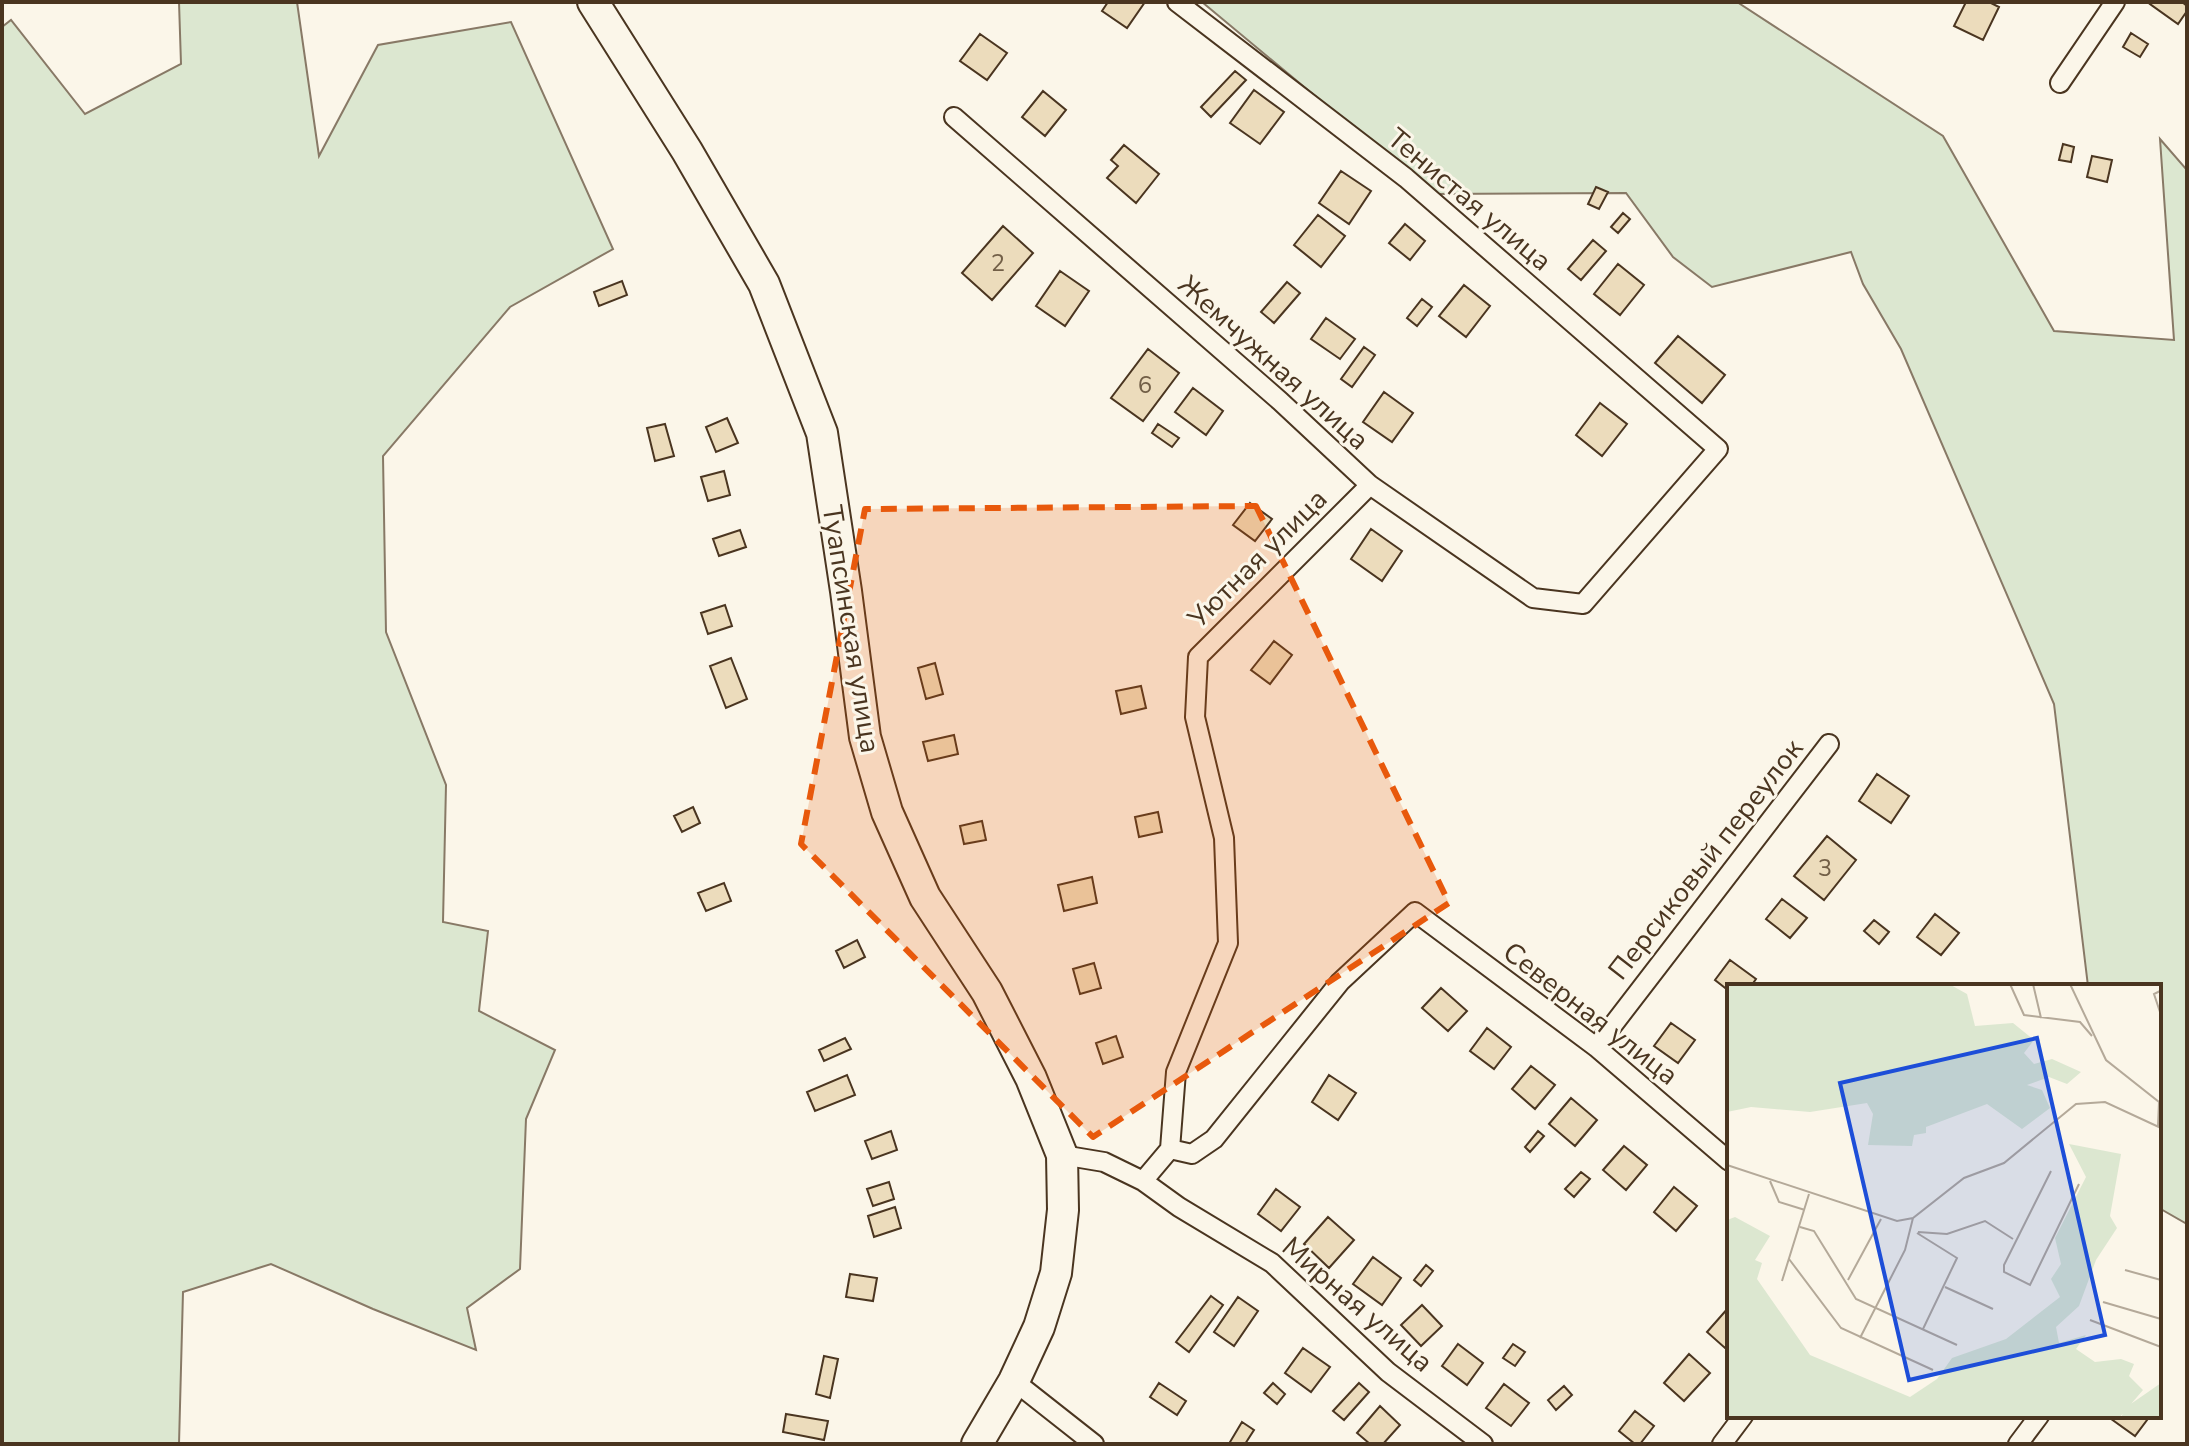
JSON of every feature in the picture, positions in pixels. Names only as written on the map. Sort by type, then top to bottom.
[{"type":"main road","name":"Туапсинская улица","points":[[593,2],[687,151],[764,284],[822,433],[865,737],[887,812],[925,897],[987,992],[1031,1078],[1062,1155],[1063,1210],[1056,1273],[1039,1327],[1014,1381],[977,1444]]},
{"type":"street","name":"Тенистая улица","points":[[1177,2],[1406,178],[1718,449],[1583,604]]},
{"type":"street","points":[[2060,83],[2115,2]]},
{"type":"street","name":"Жемчужная улица","points":[[954,117],[1280,401],[1370,485],[1533,598],[1583,604]]},
{"type":"street","name":"Уютная улица","points":[[1170,1149],[1176,1072],[1228,943],[1224,838],[1195,717],[1198,657],[1370,485]]},
{"type":"street","name":"Персиковый переулок","points":[[1596,1047],[1829,744]]},
{"type":"street","name":"Северная улица","points":[[1170,1149],[1192,1154],[1214,1139],[1340,982],[1415,912],[1596,1047],[1727,1159]]},
{"type":"street","points":[[1143,1181],[1170,1149]]},
{"type":"street","name":"Мирная улица","points":[[1062,1155],[1104,1162],[1143,1181],[1179,1207],[1272,1263],[1388,1372],[1483,1444]]},
{"type":"street","points":[[1014,1381],[1094,1444]]},
{"type":"street","points":[[1722,1444],[1742,1418]]},
{"type":"street","points":[[2018,1444],[2038,1418]]},
{"type":"highlighted area","points":[[1256,506],[1449,903],[1093,1137],[801,844],[865,509]]},
{"type":"green space","points":[[179,2],[297,2],[319,156],[378,45],[511,22],[613,249],[510,307],[383,456],[386,632],[446,785],[443,922],[488,931],[479,1011],[555,1050],[526,1119],[520,1269],[467,1308],[476,1350],[271,1264],[183,1292],[179,1444],[2,1444],[2,27],[11,20],[85,114],[181,64]]},
{"type":"green space","points":[[1202,2],[1737,2],[1943,136],[2054,331],[2174,340],[2160,139],[2187,170],[2187,1224],[2161,1209],[2161,984],[2088,984],[2054,704],[1901,349],[1863,284],[1851,252],[1712,287],[1673,257],[1626,193],[1433,194]]},
{"type":"building","points":[[1108,2],[1145,2],[1127,28],[1102,11]]},
{"type":"building","points":[[1966,2],[1989,2],[1999,7],[1983,40],[1954,26]]},
{"type":"building","points":[[2182,2],[2187,6],[2187,11],[2178,24],[2150,4]]},
{"type":"building","points":[[2131,33],[2148,44],[2140,57],[2123,47]]},
{"type":"building","points":[[980,34],[1007,53],[987,80],[960,61]]},
{"type":"building","points":[[1235,71],[1246,80],[1211,117],[1201,107]]},
{"type":"building","points":[[1254,90],[1284,112],[1260,144],[1230,123]]},
{"type":"building","points":[[1043,91],[1066,110],[1045,136],[1022,117]]},
{"type":"building","points":[[2063,144],[2074,147],[2071,162],[2059,160]]},
{"type":"building","points":[[1124,145],[1159,174],[1136,203],[1107,178],[1118,166],[1111,160]]},
{"type":"building","points":[[2092,156],[2112,160],[2107,182],[2087,177]]},
{"type":"building","points":[[1341,171],[1371,191],[1349,224],[1319,203]]},
{"type":"building","points":[[1596,187],[1608,192],[1599,209],[1588,204]]},
{"type":"building","points":[[1623,213],[1630,219],[1618,233],[1611,227]]},
{"type":"building","points":[[1318,215],[1345,236],[1321,267],[1294,245]]},
{"type":"building","points":[[1405,224],[1425,241],[1410,260],[1389,243]]},
{"type":"building","points":[[1003,226],[1033,253],[992,300],[962,273]]},
{"type":"building","points":[[1593,240],[1606,251],[1581,280],[1568,269]]},
{"type":"building","points":[[1618,264],[1644,285],[1620,315],[1594,294]]},
{"type":"building","points":[[1060,271],[1089,291],[1065,326],[1036,306]]},
{"type":"building","points":[[622,281],[627,295],[599,306],[594,292]]},
{"type":"building","points":[[1287,282],[1300,293],[1274,323],[1261,312]]},
{"type":"building","points":[[1464,285],[1490,306],[1466,337],[1439,316]]},
{"type":"building","points":[[1422,299],[1432,307],[1417,326],[1407,318]]},
{"type":"building","points":[[1326,318],[1355,339],[1340,359],[1311,339]]},
{"type":"building","points":[[1678,336],[1725,375],[1702,403],[1655,363]]},
{"type":"building","points":[[1364,347],[1375,355],[1352,387],[1341,379]]},
{"type":"building","points":[[1148,349],[1179,373],[1143,421],[1111,398]]},
{"type":"building","points":[[1193,388],[1223,411],[1206,435],[1175,412]]},
{"type":"building","points":[[1384,392],[1413,413],[1392,442],[1363,422]]},
{"type":"building","points":[[1600,403],[1627,424],[1602,456],[1576,435]]},
{"type":"building","points":[[727,418],[738,443],[716,452],[706,427]]},
{"type":"building","points":[[665,424],[674,456],[655,461],[647,428]]},
{"type":"building","points":[[1158,424],[1179,438],[1172,447],[1152,433]]},
{"type":"building","points":[[724,471],[730,495],[708,501],[701,477]]},
{"type":"building","points":[[1250,503],[1272,519],[1255,541],[1233,525]]},
{"type":"building","points":[[1371,529],[1402,551],[1382,581],[1351,559]]},
{"type":"building","points":[[740,530],[746,547],[719,556],[713,539]]},
{"type":"building","points":[[725,605],[732,626],[708,634],[701,613]]},
{"type":"building","points":[[1274,641],[1292,655],[1270,684],[1251,670]]},
{"type":"building","points":[[731,658],[747,699],[726,708],[710,666]]},
{"type":"building","points":[[935,663],[943,694],[926,699],[918,668]]},
{"type":"building","points":[[1141,686],[1146,708],[1121,714],[1116,691]]},
{"type":"building","points":[[954,735],[958,754],[928,761],[923,742]]},
{"type":"building","points":[[1877,774],[1909,796],[1891,823],[1859,801]]},
{"type":"building","points":[[693,807],[700,823],[682,832],[674,816]]},
{"type":"building","points":[[1158,812],[1162,832],[1139,837],[1135,817]]},
{"type":"building","points":[[982,821],[986,840],[964,844],[960,826]]},
{"type":"building","points":[[1827,836],[1856,860],[1824,900],[1794,876]]},
{"type":"building","points":[[1092,877],[1097,903],[1064,911],[1058,885]]},
{"type":"building","points":[[724,883],[731,901],[706,911],[698,893]]},
{"type":"building","points":[[1782,899],[1807,918],[1790,938],[1766,919]]},
{"type":"building","points":[[1935,914],[1959,933],[1941,955],[1917,937]]},
{"type":"building","points":[[1874,920],[1889,932],[1879,944],[1864,931]]},
{"type":"building","points":[[857,940],[865,957],[844,968],[836,951]]},
{"type":"building","points":[[1730,960],[1756,979],[1752,984],[1727,984],[1727,989],[1715,980]]},
{"type":"building","points":[[1094,963],[1101,988],[1080,994],[1073,969]]},
{"type":"building","points":[[1441,988],[1467,1011],[1448,1031],[1422,1008]]},
{"type":"building","points":[[1671,1023],[1695,1040],[1678,1063],[1654,1046]]},
{"type":"building","points":[[1487,1028],[1511,1047],[1494,1069],[1470,1051]]},
{"type":"building","points":[[1116,1036],[1123,1057],[1103,1064],[1096,1043]]},
{"type":"building","points":[[845,1038],[851,1049],[824,1061],[819,1050]]},
{"type":"building","points":[[1531,1066],[1555,1085],[1535,1109],[1512,1089]]},
{"type":"building","points":[[847,1075],[855,1095],[815,1111],[807,1092]]},
{"type":"building","points":[[1329,1075],[1356,1093],[1338,1120],[1312,1102]]},
{"type":"building","points":[[1571,1098],[1597,1120],[1575,1146],[1549,1124]]},
{"type":"building","points":[[891,1131],[897,1150],[872,1159],[865,1141]]},
{"type":"building","points":[[1538,1131],[1544,1136],[1530,1152],[1525,1147]]},
{"type":"building","points":[[1624,1146],[1647,1165],[1626,1190],[1603,1170]]},
{"type":"building","points":[[1581,1172],[1590,1179],[1574,1197],[1565,1189]]},
{"type":"building","points":[[889,1182],[894,1199],[873,1206],[867,1189]]},
{"type":"building","points":[[1674,1187],[1697,1206],[1676,1231],[1654,1212]]},
{"type":"building","points":[[1276,1189],[1300,1207],[1281,1231],[1258,1214]]},
{"type":"building","points":[[895,1207],[901,1228],[874,1237],[868,1216]]},
{"type":"building","points":[[1328,1217],[1354,1240],[1329,1268],[1304,1244]]},
{"type":"building","points":[[1373,1257],[1401,1278],[1382,1305],[1353,1284]]},
{"type":"building","points":[[1426,1265],[1433,1271],[1421,1286],[1414,1280]]},
{"type":"building","points":[[850,1274],[877,1278],[873,1301],[846,1297]]},
{"type":"building","points":[[1211,1296],[1223,1305],[1189,1352],[1176,1342]]},
{"type":"building","points":[[1238,1297],[1258,1311],[1234,1346],[1214,1332]]},
{"type":"building","points":[[1422,1305],[1442,1326],[1421,1346],[1401,1325]]},
{"type":"building","points":[[1727,1309],[1727,1346],[1725,1348],[1707,1332]]},
{"type":"building","points":[[1458,1344],[1483,1363],[1467,1385],[1442,1366]]},
{"type":"building","points":[[1513,1344],[1525,1352],[1515,1366],[1503,1358]]},
{"type":"building","points":[[1303,1348],[1330,1367],[1311,1392],[1285,1373]]},
{"type":"building","points":[[1689,1354],[1710,1373],[1684,1401],[1664,1383]]},
{"type":"building","points":[[824,1356],[838,1359],[830,1398],[816,1394]]},
{"type":"building","points":[[1159,1383],[1186,1401],[1177,1415],[1150,1397]]},
{"type":"building","points":[[1273,1383],[1285,1394],[1277,1404],[1264,1393]]},
{"type":"building","points":[[1359,1383],[1369,1392],[1344,1420],[1333,1411]]},
{"type":"building","points":[[1504,1384],[1529,1403],[1511,1426],[1486,1408]]},
{"type":"building","points":[[1564,1386],[1572,1395],[1556,1410],[1548,1400]]},
{"type":"building","points":[[1380,1406],[1400,1425],[1383,1444],[1370,1444],[1357,1433]]},
{"type":"building","points":[[1635,1411],[1654,1426],[1640,1444],[1635,1444],[1619,1431]]},
{"type":"building","points":[[786,1414],[828,1421],[824,1440],[783,1432]]},
{"type":"building","points":[[2110,1418],[2148,1418],[2135,1436]]},
{"type":"building","points":[[1242,1422],[1254,1430],[1245,1444],[1234,1444],[1230,1442]]}]
